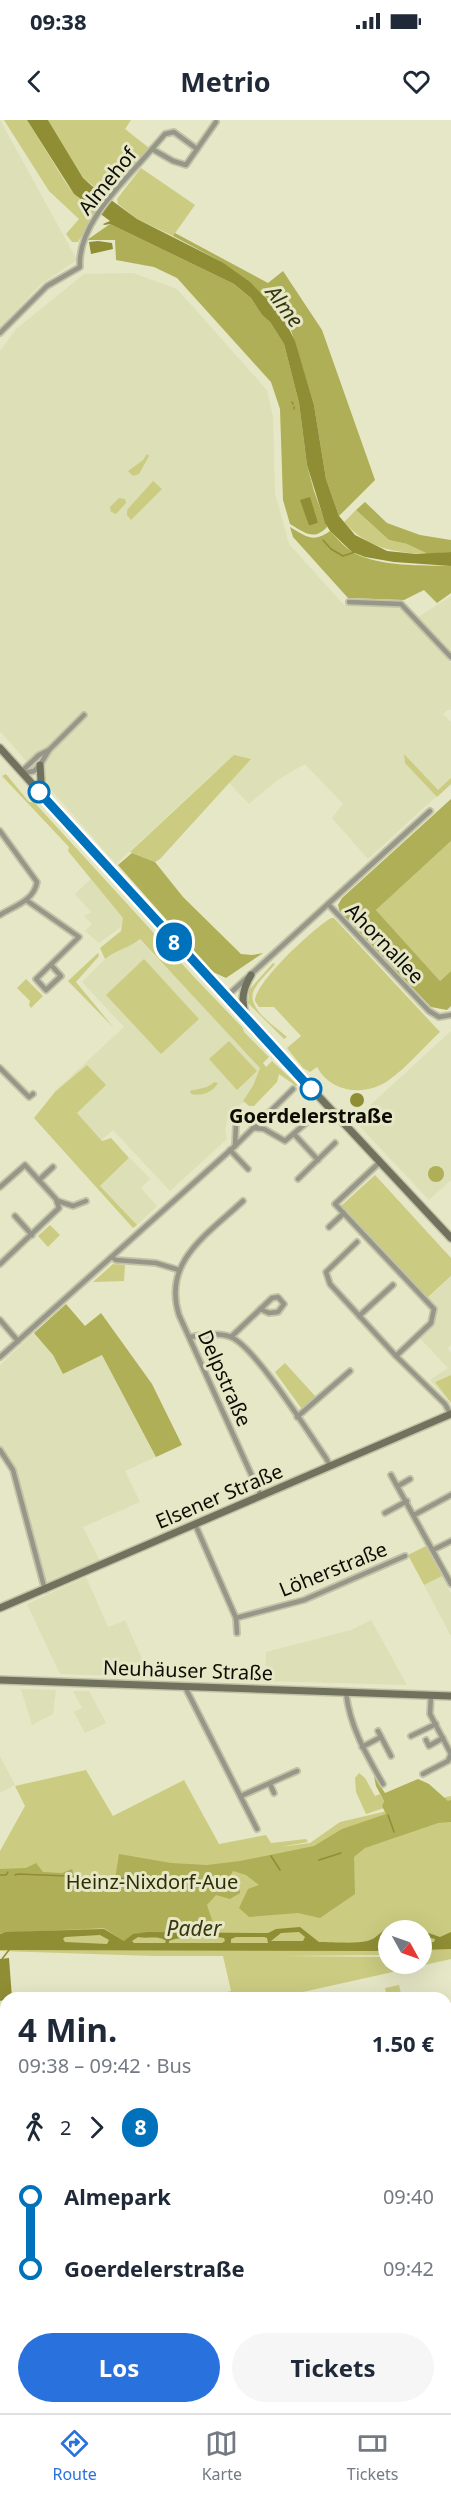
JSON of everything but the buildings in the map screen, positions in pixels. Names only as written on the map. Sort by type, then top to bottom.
[{"type":"main road","points":[[0,748],[226,998],[451,1238]]},
{"type":"main road","points":[[40,765],[42,796]]},
{"type":"main road","points":[[247,1020],[243,1007],[243,993],[251,975]]},
{"type":"main road","name":"Elsener Straße","points":[[0,1608],[451,1414]]},
{"type":"main road","name":"Neuhäuser Straße","points":[[0,1680],[451,1696]]},
{"type":"street","name":"Almehof","points":[[152,149],[172,161],[186,165],[216,122]]},
{"type":"street","name":"Almehof","points":[[0,333],[47,286],[80,267],[79,254],[90,224],[165,134],[174,132],[197,149]]},
{"type":"street","points":[[349,602],[401,604],[451,657]]},
{"type":"street","points":[[21,772],[28,773],[40,765],[49,750],[84,715]]},
{"type":"street","points":[[21,772],[39,755],[49,750]]},
{"type":"street","name":"Ahornallee","points":[[226,998],[430,811]]},
{"type":"street","points":[[0,831],[35,877],[36,888],[26,900],[0,915]]},
{"type":"street","points":[[26,900],[79,937],[36,979],[46,990],[61,976],[51,965]]},
{"type":"street","name":"Ahornallee","points":[[328,904],[429,1011],[439,1017],[451,1015]]},
{"type":"street","points":[[0,1068],[29,1097],[33,1094]]},
{"type":"street","points":[[0,1357],[232,1148],[293,1089]]},
{"type":"street","points":[[248,1169],[232,1148],[236,1124],[240,1116],[249,1115],[254,1126],[264,1129],[283,1141],[312,1118]]},
{"type":"street","points":[[294,1134],[318,1160]]},
{"type":"street","points":[[298,1179],[335,1143]]},
{"type":"street","points":[[380,1162],[335,1204],[434,1309],[431,1323],[396,1356]]},
{"type":"street","points":[[0,1187],[25,1165],[58,1201],[73,1206],[86,1201]]},
{"type":"street","points":[[39,1180],[53,1167]]},
{"type":"street","points":[[0,1264],[56,1213],[59,1208],[58,1201]]},
{"type":"street","name":"Delpstraße","points":[[243,1201],[190,1251],[179,1270],[175,1288],[176,1305],[261,1496]]},
{"type":"street","points":[[329,1227],[344,1213]]},
{"type":"street","points":[[15,1216],[32,1234]]},
{"type":"street","points":[[357,1242],[326,1272],[330,1284],[396,1356],[445,1404],[451,1414]]},
{"type":"street","points":[[112,1257],[116,1260],[156,1263],[179,1270]]},
{"type":"street","points":[[359,1316],[393,1285]]},
{"type":"street","points":[[231,1337],[260,1309],[272,1298],[278,1297],[284,1304],[278,1312],[260,1309]]},
{"type":"street","points":[[0,1320],[18,1341]]},
{"type":"street","points":[[190,1337],[206,1334],[231,1337],[249,1350],[330,1466]]},
{"type":"street","points":[[297,1417],[350,1371]]},
{"type":"street","points":[[0,1450],[13,1470],[45,1590]]},
{"type":"street","points":[[391,1475],[451,1584]]},
{"type":"street","points":[[398,1486],[410,1479]]},
{"type":"street","points":[[414,1515],[451,1495]]},
{"type":"street","points":[[385,1513],[407,1501]]},
{"type":"street","points":[[195,1524],[236,1618],[237,1633]]},
{"type":"street","points":[[433,1550],[451,1541]]},
{"type":"street","name":"Löherstraße","points":[[236,1618],[304,1600],[405,1556]]},
{"type":"street","points":[[185,1687],[257,1828]]},
{"type":"street","points":[[346,1693],[348,1713],[362,1747],[383,1784]]},
{"type":"street","points":[[423,1774],[450,1759],[451,1754],[430,1714],[431,1695]]},
{"type":"street","points":[[412,1727],[413,1735],[436,1724]]},
{"type":"street","points":[[378,1731],[392,1756]]},
{"type":"street","points":[[362,1747],[381,1737]]},
{"type":"street","points":[[426,1740],[429,1746],[443,1738]]},
{"type":"street","points":[[241,1796],[297,1771]]},
{"type":"street","points":[[270,1784],[274,1793]]},
{"type":"shaded area","points":[[0,120],[77,260],[41,284],[0,327]]},
{"type":"shaded area","points":[[27,120],[48,120],[83,178],[92,186],[137,219],[222,262],[250,282],[282,315],[295,341],[314,405],[326,479],[339,516],[355,535],[387,551],[416,554],[451,552],[451,566],[394,562],[365,557],[352,552],[330,531],[325,523],[307,465],[299,403],[284,344],[270,322],[262,315],[251,298],[234,284],[110,224],[104,225],[110,221],[74,194]]},
{"type":"shaded area","points":[[89,242],[112,243],[113,249],[91,254]]},
{"type":"shaded area","points":[[133,273],[177,289],[267,390],[273,417],[275,493],[289,544],[344,605],[400,607],[451,663],[451,710],[443,714],[451,722],[451,783],[368,859],[332,818],[343,804],[305,764],[279,779],[249,804],[217,770],[116,864],[0,731],[0,351],[16,329],[84,274]]},
{"type":"shaded area","points":[[310,497],[318,523],[309,526],[300,500]]},
{"type":"shaded area","points":[[451,596],[451,651],[418,617]]},
{"type":"shaded area","points":[[91,879],[123,918],[122,926],[99,943],[85,931],[92,924],[84,916],[91,912],[75,894]]},
{"type":"shaded area","points":[[135,935],[270,1076],[228,1117],[225,1130],[227,1139],[170,1191],[113,1130],[100,1141],[54,1092],[124,1027],[82,982],[104,960]]},
{"type":"shaded area","points":[[451,1031],[451,1180],[429,1200],[354,1120]]},
{"type":"shaded area","points":[[354,1093],[360,1093],[364,1100],[360,1107],[354,1107],[350,1103],[350,1097]]},
{"type":"shaded area","points":[[130,1158],[150,1179],[141,1188],[157,1206],[137,1225],[100,1186]]},
{"type":"shaded area","points":[[451,1277],[451,1345],[447,1348],[451,1352],[451,1375],[435,1382],[451,1404],[430,1380],[448,1368],[420,1338],[431,1329],[437,1316],[437,1307],[429,1297]]},
{"type":"shaded area","points":[[34,1333],[53,1355],[63,1374],[102,1355],[156,1457],[125,1471],[140,1502],[83,1527],[100,1561],[45,1584],[10,1462],[0,1450],[0,1365]]},
{"type":"shaded area","points":[[442,1576],[451,1593],[451,1636],[424,1585]]},
{"type":"shaded area","points":[[86,1577],[108,1627],[125,1620],[150,1677],[60,1674],[27,1604]]},
{"type":"shaded area","points":[[371,1620],[407,1685],[265,1681],[266,1652],[351,1630]]},
{"type":"shaded area","points":[[21,1689],[56,1690],[53,1714],[32,1725]]},
{"type":"shaded area","points":[[73,1691],[89,1691],[106,1723],[85,1733],[74,1712],[82,1708]]},
{"type":"shaded area","points":[[0,1756],[15,1785],[0,1793]]},
{"type":"shaded area","points":[[300,1927],[319,1942],[344,1943],[367,1941],[378,1935],[378,1951],[0,1950],[0,1934],[6,1932],[104,1929],[124,1941],[133,1934],[148,1932],[268,1933],[276,1929]],"holes":[[[299,1932],[305,1937],[303,1941],[271,1941],[281,1933]],[[100,1935],[109,1940],[107,1944],[65,1942],[63,1939]],[[138,1937],[156,1938],[166,1941],[165,1943],[134,1943],[132,1941]],[[264,1937],[267,1938],[268,1943],[231,1943],[231,1939]],[[179,1938],[224,1938],[225,1941],[222,1943],[169,1943]]]},
{"type":"shaded area","points":[[451,1932],[451,1949],[432,1950],[432,1942],[435,1939],[432,1938],[432,1934],[440,1937]]},
{"type":"shaded area","points":[[9,1958],[12,1992],[0,1992],[0,1959]]},
{"type":"green space","points":[[4,120],[27,120],[74,194],[96,212],[78,242],[72,242],[66,234],[79,219],[49,191]]},
{"type":"green space","points":[[48,120],[131,120],[125,129],[149,148],[108,197],[83,178]]},
{"type":"green space","points":[[141,168],[195,205],[173,236],[137,219],[118,204],[117,199]]},
{"type":"green space","points":[[110,224],[234,284],[251,298],[284,344],[299,403],[307,465],[327,527],[314,535],[290,524],[283,500],[280,409],[271,382],[177,278],[154,267],[116,260],[115,240],[87,240]],"holes":[[[301,500],[318,523],[309,526]]]},
{"type":"green space","points":[[175,233],[268,283],[283,271],[322,330],[375,480],[339,516],[326,479],[314,405],[290,327],[282,315],[222,262],[173,236]]},
{"type":"green space","points":[[147,454],[149,456],[139,474],[133,476],[128,471],[143,460]]},
{"type":"green space","points":[[153,481],[162,489],[131,520],[127,515],[127,510]]},
{"type":"green space","points":[[119,498],[125,499],[126,503],[116,514],[111,512],[110,507]]},
{"type":"green space","points":[[365,502],[387,523],[420,535],[451,540],[451,552],[428,554],[407,544],[389,540],[356,510]]},
{"type":"green space","points":[[356,510],[389,540],[407,544],[428,554],[393,550],[362,538],[344,522]]},
{"type":"green space","points":[[290,527],[314,538],[330,531],[354,553],[376,561],[451,566],[451,593],[437,603],[424,590],[404,600],[348,598],[293,537]]},
{"type":"green space","points":[[404,754],[438,790],[451,778],[451,784],[437,797],[405,763]]},
{"type":"green space","points":[[234,755],[251,759],[160,859],[155,862],[130,852]]},
{"type":"green space","points":[[6,774],[29,802],[34,802],[269,1057],[263,1063],[266,1067],[272,1061],[298,1085],[296,1086],[279,1074],[277,1082],[254,1106],[249,1106],[243,1101],[253,1086],[260,1068],[140,939],[105,959],[100,948],[121,931],[123,918],[68,851],[69,847],[2,776]]},
{"type":"green space","points":[[451,799],[451,841],[376,910],[440,981],[451,971],[451,1006],[447,1010],[431,1007],[340,912],[338,905],[342,898]]},
{"type":"green space","points":[[451,841],[451,971],[440,981],[376,910]]},
{"type":"green space","points":[[132,853],[155,862],[183,897],[241,954],[263,953],[226,978],[213,972],[118,865]]},
{"type":"green space","points":[[334,918],[440,1032],[396,1075],[370,1089],[349,1090],[331,1082],[317,1067],[310,1072],[303,1068],[287,1048],[301,1036],[274,1007],[259,1007],[255,1001],[258,992],[275,969],[312,932]]},
{"type":"green space","points":[[98,953],[99,956],[76,982],[113,1027],[68,981]]},
{"type":"green space","points":[[144,959],[199,1019],[161,1054],[106,995]]},
{"type":"green space","points":[[273,963],[275,964],[256,987],[252,997],[263,1016],[287,1037],[284,1039],[248,1003],[249,990]]},
{"type":"green space","points":[[26,979],[43,996],[31,1008],[30,1001],[17,988]]},
{"type":"green space","points":[[229,1041],[257,1071],[237,1090],[209,1059]]},
{"type":"green space","points":[[87,1065],[106,1085],[77,1113],[102,1141],[111,1138],[129,1158],[100,1186],[137,1225],[133,1228],[34,1118],[55,1092]]},
{"type":"green space","points":[[215,1082],[218,1083],[210,1091],[199,1095],[191,1094],[190,1091],[207,1087]]},
{"type":"green space","points":[[436,1166],[442,1168],[444,1174],[442,1180],[436,1182],[430,1180],[428,1174],[430,1168]]},
{"type":"green space","points":[[375,1175],[451,1258],[451,1276],[427,1298],[341,1206]]},
{"type":"green space","points":[[50,1225],[60,1235],[48,1247],[38,1236]]},
{"type":"green space","points":[[113,1264],[125,1265],[124,1281],[93,1282]]},
{"type":"green space","points":[[66,1304],[85,1326],[101,1313],[152,1384],[182,1445],[156,1457],[102,1355],[63,1374],[53,1355],[34,1333]]},
{"type":"green space","points":[[285,1363],[316,1397],[302,1409],[275,1372]]},
{"type":"green space","points":[[451,1375],[451,1403],[435,1382]]},
{"type":"green space","points":[[426,1546],[442,1576],[424,1585],[408,1555]]},
{"type":"green space","name":"Heinz-Nixdorf-Aue","points":[[86,1770],[113,1816],[184,1780],[219,1844],[266,1835],[271,1843],[306,1839],[308,1842],[280,1847],[310,1843],[340,1822],[451,1796],[451,1959],[432,1963],[432,1920],[378,1920],[378,1955],[281,1956],[378,1957],[378,1974],[384,1974],[303,1992],[227,1992],[231,1991],[223,1956],[0,1951],[0,1851],[25,1806],[15,1786]]},
{"type":"green space","points":[[359,1773],[365,1778],[375,1796],[380,1794],[384,1801],[382,1806],[384,1808],[366,1814],[356,1792],[355,1778]]},
{"type":"green space","points":[[374,1776],[385,1793],[418,1779],[429,1784],[448,1801],[451,1800],[451,1822],[438,1823],[365,1848],[354,1857],[355,1894],[320,1918],[298,1913],[249,1917],[239,1908],[248,1889],[259,1885],[246,1875],[233,1871],[230,1876],[240,1883],[240,1893],[230,1899],[216,1895],[207,1905],[216,1932],[148,1932],[124,1941],[104,1928],[0,1933],[0,1869],[26,1868],[36,1863],[43,1872],[62,1873],[72,1869],[74,1876],[115,1879],[119,1854],[171,1863],[207,1865],[240,1861],[314,1846],[342,1829],[386,1814],[382,1806],[384,1801],[376,1786]]},
{"type":"green space","points":[[399,1985],[401,1992],[386,1992],[385,1988]]},
{"type":"waterway","points":[[323,540],[331,549],[343,556],[355,552]]},
{"type":"waterway","points":[[388,1815],[394,1832]]},
{"type":"waterway","points":[[319,1860],[341,1853]]},
{"type":"waterway","points":[[271,1856],[280,1870]]},
{"type":"waterway","points":[[0,1875],[6,1875],[8,1872]]},
{"type":"waterway","points":[[15,1875],[186,1881]]},
{"type":"waterway","points":[[2,1959],[9,1950]]},
{"type":"bus line","name":"8","points":[[39,792],[311,1089]]},
{"type":"place","name":"Goerdelerstraße","points":[[311,1089]]},
{"type":"water label","name":"Alme","points":[[285,306]]},
{"type":"water label","name":"Pader","points":[[194,1928]]}]
